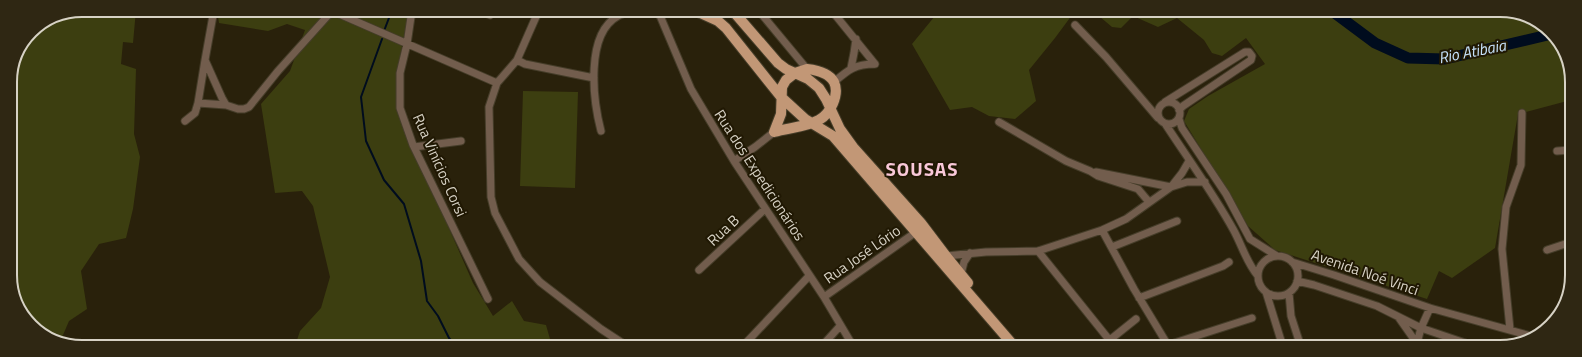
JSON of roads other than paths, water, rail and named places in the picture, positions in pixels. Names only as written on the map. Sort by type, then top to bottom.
[{"type":"main road","points":[[709,17],[718,21],[726,28],[781,97],[798,114],[833,136],[1009,340]]},
{"type":"main road","points":[[739,17],[778,63],[786,69],[808,79],[818,88],[826,99],[840,130],[853,147],[921,223],[946,256],[1016,340]]},
{"type":"main road","points":[[807,69],[826,74],[834,82],[836,90],[835,100],[830,109],[821,119],[812,123],[774,132],[781,114],[782,87],[786,80],[795,73],[807,69]]},
{"type":"street","points":[[186,121],[195,113],[198,103],[213,17]]},
{"type":"street","points":[[198,103],[226,105],[238,109],[249,107],[278,71],[326,17]]},
{"type":"street","points":[[345,17],[497,82]]},
{"type":"street","name":"Rua Vinícios Corsi","points":[[411,17],[407,44],[400,74],[400,108],[414,147],[488,299]]},
{"type":"street","points":[[536,17],[517,60],[497,82],[489,107],[491,198],[495,213],[519,259],[540,282],[601,329],[618,340]]},
{"type":"street","points":[[601,131],[596,112],[594,78],[598,45],[603,31],[616,17]]},
{"type":"street","name":"Rua dos Expedicionários","points":[[661,17],[691,89],[734,161],[824,297],[849,340]]},
{"type":"street","points":[[764,17],[807,69]]},
{"type":"street","points":[[834,82],[851,68],[864,64],[875,64],[837,17]]},
{"type":"street","points":[[1075,25],[1161,122],[1166,125],[1205,182],[1234,230],[1251,268],[1258,276]]},
{"type":"street","points":[[851,68],[856,39]]},
{"type":"street","points":[[1158,118],[1157,112],[1159,106],[1245,52],[1249,52],[1252,56],[1251,60],[1183,106],[1180,110],[1179,119],[1182,128],[1226,194],[1250,239],[1277,256],[1292,262],[1296,268],[1298,274],[1294,288],[1289,293],[1281,296],[1266,292],[1260,286],[1258,276],[1260,268],[1264,262],[1277,256]]},
{"type":"street","points":[[205,60],[226,105]]},
{"type":"street","points":[[517,60],[525,64],[594,78]]},
{"type":"street","points":[[1136,92],[1155,104],[1165,102],[1174,103],[1180,110]]},
{"type":"street","points":[[1510,329],[1502,249],[1506,208],[1521,165],[1522,113]]},
{"type":"street","points":[[1166,125],[1171,125],[1179,119]]},
{"type":"street","points":[[999,122],[1066,161],[1098,176],[1138,190],[1149,202]]},
{"type":"street","points":[[734,161],[774,132]]},
{"type":"street","points":[[414,147],[461,141]]},
{"type":"street","points":[[1557,151],[1565,150]]},
{"type":"street","points":[[946,256],[970,253],[1038,251],[1102,230],[1126,219],[1171,187],[1182,174],[1189,160]]},
{"type":"street","points":[[1090,171],[1171,187],[1187,182],[1205,182]]},
{"type":"street","name":"Rua B","points":[[699,270],[765,209]]},
{"type":"street","points":[[1112,247],[1177,221]]},
{"type":"street","points":[[1102,230],[1139,298],[1164,340]]},
{"type":"street","name":"Rua José Lório","points":[[824,297],[916,232]]},
{"type":"street","points":[[1547,250],[1565,244]]},
{"type":"street","points":[[1038,251],[1109,340],[1136,319]]},
{"type":"street","points":[[961,274],[964,262],[970,253]]},
{"type":"street","points":[[1139,298],[1223,266],[1229,262]]},
{"type":"street","name":"Avenida Noé Vinci","points":[[1292,262],[1334,274],[1430,308],[1526,334]]},
{"type":"street","points":[[749,340],[809,276]]},
{"type":"street","name":"Avenida Noé Vinci","points":[[1297,281],[1314,285],[1377,306],[1421,328],[1455,340]]},
{"type":"street","points":[[1266,292],[1281,340]]},
{"type":"street","points":[[1289,293],[1291,316],[1299,340]]},
{"type":"street","name":"Avenida Noé Vinci","points":[[1421,328],[1430,308]]},
{"type":"street","points":[[1186,340],[1252,318]]},
{"type":"street","points":[[1399,318],[1414,340]]},
{"type":"street","points":[[827,340],[840,326]]},
{"type":"street","points":[[1419,340],[1421,328]]},
{"type":"waterway","points":[[384,31],[389,17]]},
{"type":"waterway","name":"Rio Atibaia","points":[[1340,17],[1375,43],[1408,58],[1445,59],[1546,36]]},
{"type":"waterway","points":[[382,39],[361,97],[366,141],[384,180],[404,204],[421,261],[427,301],[438,316],[451,340]]},
{"type":"district","name":"SOUSAS","points":[[922,168]]}]
